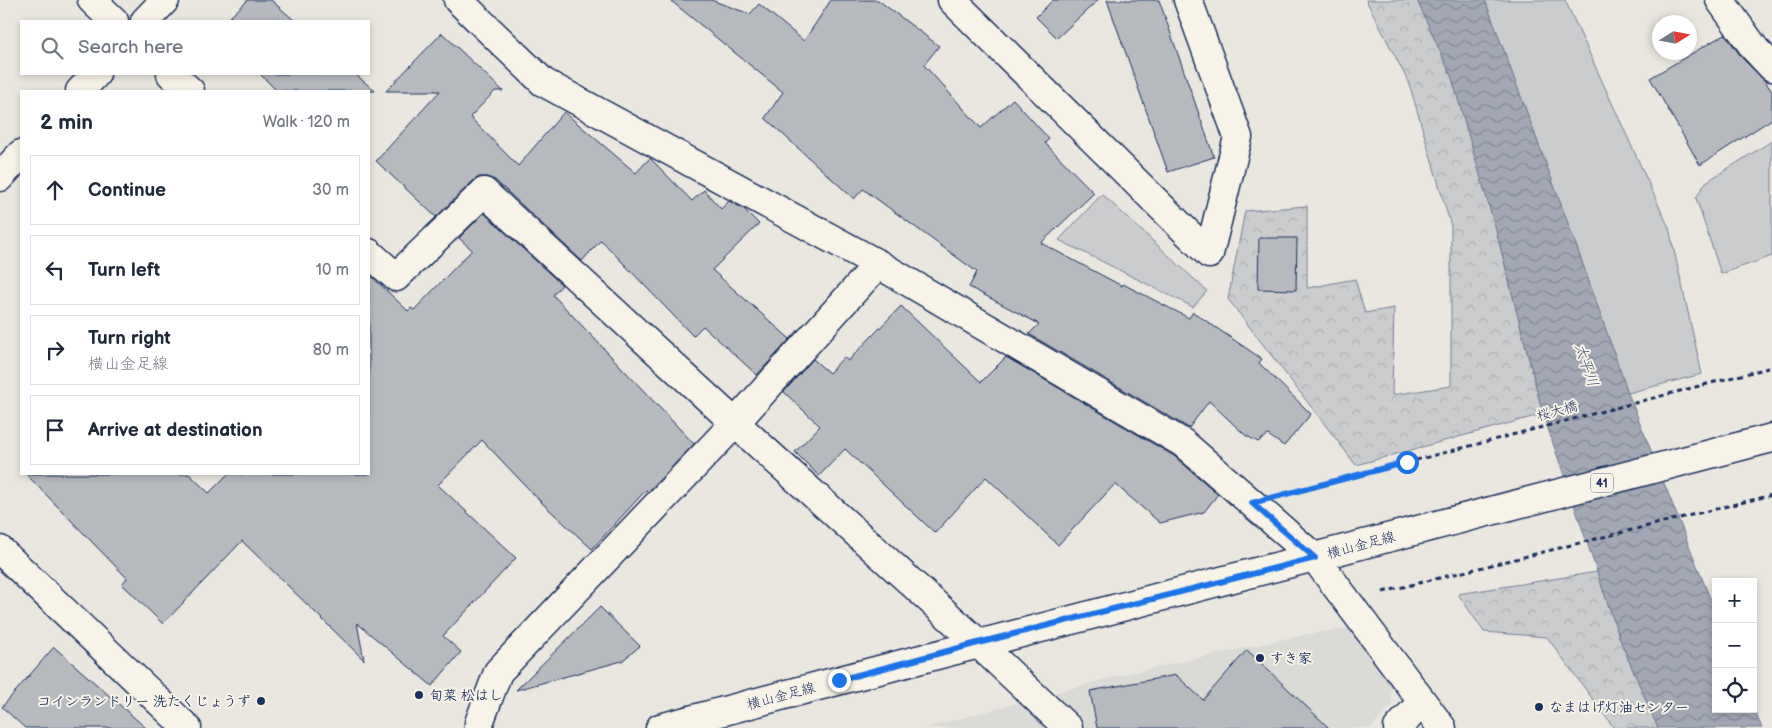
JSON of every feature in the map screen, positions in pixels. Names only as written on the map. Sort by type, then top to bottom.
[{"type":"street","points":[[92,0],[113,20]]},
{"type":"street","points":[[146,20],[165,0]]},
{"type":"street","points":[[458,0],[543,82],[878,264],[1183,443],[1315,558],[1442,728]]},
{"type":"street","points":[[952,0],[1209,254],[1238,137],[1188,0]]},
{"type":"street","points":[[1720,0],[1755,49],[1772,67]]},
{"type":"street","points":[[81,90],[95,75]]},
{"type":"street","points":[[172,75],[189,90]]},
{"type":"street","points":[[0,177],[20,155]]},
{"type":"street","points":[[370,254],[396,277],[484,192],[978,643],[1068,728]]},
{"type":"street","points":[[479,728],[479,723],[498,672],[735,423],[878,264]]},
{"type":"street","name":"横山金足線","points":[[660,728],[978,643],[1315,558],[1772,438]]},
{"type":"street","points":[[0,550],[188,728]]},
{"type":"street","points":[[1398,728],[1422,702]]},
{"type":"path","name":"桜大橋","points":[[1252,503],[1772,367]]},
{"type":"path","points":[[1346,600],[1450,576],[1772,495]]},
{"type":"shaded area","points":[[1385,623],[1392,705],[1371,728],[925,728],[1117,676],[1307,634]]},
{"type":"green space","points":[[1366,0],[1417,0],[1452,78],[1496,230],[1543,414],[1356,465],[1228,299],[1245,211],[1307,206],[1307,288],[1355,279],[1365,313],[1394,308],[1392,395],[1451,386],[1451,226],[1409,83]]},
{"type":"green space","points":[[1485,0],[1565,0],[1669,228],[1702,374],[1628,393],[1576,245]]},
{"type":"green space","points":[[1772,141],[1772,256],[1721,274],[1696,198],[1706,182]]},
{"type":"green space","points":[[1102,194],[1207,291],[1193,307],[1059,240]]},
{"type":"green space","points":[[1597,572],[1621,642],[1658,728],[1614,728],[1547,637],[1484,632],[1458,594]]},
{"type":"water","name":"太平川","points":[[1417,0],[1485,0],[1576,245],[1628,393],[1712,603],[1712,713],[1756,713],[1762,728],[1658,728],[1621,642],[1543,414],[1496,230],[1452,78]]},
{"type":"building","points":[[248,0],[271,0],[294,20],[227,20]]},
{"type":"building","points":[[670,0],[711,0],[750,14],[759,4],[804,41],[831,0],[878,0],[939,46],[924,65],[981,128],[1013,99],[1049,139],[1045,143],[1094,193],[1041,243],[1122,286],[1123,284],[1189,318],[1193,312],[1262,359],[1259,363],[1311,414],[1284,446],[1268,435],[1258,442],[1245,435],[1209,401],[1189,428],[1029,334],[1039,324],[969,287],[977,272],[863,189],[854,199],[765,118],[783,92]]},
{"type":"building","points":[[1053,0],[1098,0],[1057,38],[1036,17]]},
{"type":"building","points":[[1107,0],[1159,0],[1214,157],[1168,172]]},
{"type":"building","points":[[442,33],[503,91],[495,91],[470,117],[518,166],[564,112],[636,173],[650,158],[692,201],[704,190],[721,209],[729,201],[744,209],[759,224],[712,270],[790,339],[757,375],[703,326],[693,336],[601,240],[582,261],[495,180],[479,177],[436,217],[376,161],[440,91],[386,91]]},
{"type":"building","points":[[1725,34],[1742,58],[1765,81],[1772,92],[1772,119],[1700,165],[1650,78],[1681,60],[1697,60],[1697,50]]},
{"type":"building","points":[[261,75],[356,75],[375,91],[370,90],[276,90]]},
{"type":"building","points":[[484,213],[562,285],[553,295],[694,444],[648,492],[646,490],[592,549],[542,503],[482,440],[438,485],[516,558],[443,636],[461,652],[432,686],[357,623],[364,660],[242,541],[163,624],[122,584],[127,578],[27,475],[190,475],[209,493],[227,475],[370,475],[370,275],[408,311],[411,308],[414,310],[472,250],[459,238]]},
{"type":"building","points":[[1259,238],[1297,238],[1296,290],[1258,289]]},
{"type":"building","points":[[901,306],[981,382],[1006,357],[1174,456],[1218,494],[1204,512],[1160,523],[1115,484],[1058,545],[986,477],[935,533],[845,449],[819,476],[795,452],[820,426],[784,392],[813,359],[829,373],[844,357],[848,361]]},
{"type":"building","points":[[600,607],[640,646],[622,661],[516,690]]},
{"type":"building","points":[[54,647],[146,728],[25,728],[2,707]]},
{"type":"building","points":[[1247,650],[1329,728],[1097,728],[1090,691],[1176,675],[1203,700]]},
{"type":"place","name":"すき家","points":[[1260,658]]},
{"type":"place","name":"旬菜 松はし","points":[[419,695]]},
{"type":"place","name":"コインランドリー 洗たくじょうず","points":[[261,701]]},
{"type":"place","name":"なまはげ灯油センター","points":[[1539,707]]},
{"type":"route","points":[[839,680],[1315,558],[1252,503],[1407,462]]}]
